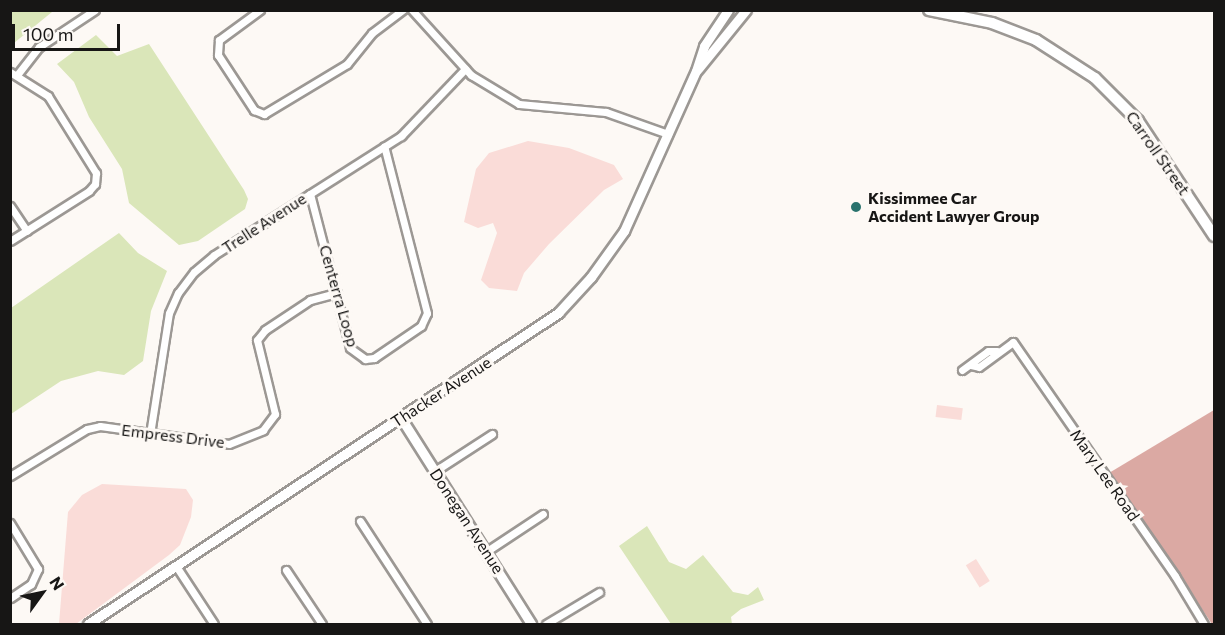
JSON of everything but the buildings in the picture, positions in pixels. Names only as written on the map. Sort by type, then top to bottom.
[{"type":"main road","name":"Carroll Street","points":[[929,10],[992,22],[1036,40],[1095,78],[1138,121],[1215,236]]},
{"type":"street","points":[[10,242],[89,191],[95,184],[96,172],[48,96],[14,73],[39,47],[95,10]]},
{"type":"street","points":[[260,10],[219,40],[218,56],[254,110],[264,114],[347,64],[372,33],[403,10]]},
{"type":"street","points":[[412,10],[465,69],[519,104],[617,114],[668,134]]},
{"type":"street","name":"Thacker Avenue","points":[[88,624],[515,344],[577,293],[624,231],[696,71],[704,46],[728,10]]},
{"type":"street","name":"Thacker Avenue","points":[[696,71],[746,10]]},
{"type":"street","name":"Trelle Avenue","points":[[150,434],[164,336],[178,293],[214,255],[384,147],[415,124],[465,69]]},
{"type":"street","name":"Centerra Loop","points":[[310,194],[338,293],[350,348],[365,359],[374,358],[426,319],[384,147]]},
{"type":"street","points":[[10,206],[27,231]]},
{"type":"street","name":"Empress Drive","points":[[10,476],[87,429],[100,426],[229,444],[263,430],[275,414],[257,340],[265,330],[310,300],[338,293]]},
{"type":"street","name":"Mary Lee Road","points":[[962,370],[971,365],[979,367],[994,359],[997,351],[1013,342],[1175,576],[1204,624]]},
{"type":"street","name":"Donegan Avenue","points":[[401,418],[487,550],[531,624]]},
{"type":"street","points":[[435,471],[492,434]]},
{"type":"street","points":[[487,550],[543,514]]},
{"type":"street","points":[[360,521],[427,624]]},
{"type":"street","points":[[10,523],[38,568],[31,584],[10,598]]},
{"type":"street","points":[[176,566],[214,624]]},
{"type":"street","points":[[286,570],[322,624]]},
{"type":"street","points":[[546,624],[599,592]]},
{"type":"shaded area","points":[[11,10],[51,10],[52,12],[14,43],[11,42]]},
{"type":"shaded area","points":[[96,35],[117,56],[149,44],[244,190],[248,199],[245,209],[198,241],[179,245],[129,203],[122,169],[89,117],[74,82],[57,64]]},
{"type":"shaded area","points":[[528,141],[569,148],[614,165],[623,179],[604,190],[549,244],[524,273],[517,291],[489,288],[481,280],[497,233],[493,223],[478,228],[464,222],[476,169],[489,153]]},
{"type":"shaded area","points":[[119,233],[138,253],[167,271],[151,311],[143,361],[124,375],[98,371],[61,381],[11,414],[11,308]]},
{"type":"shaded area","points":[[937,405],[963,408],[961,420],[936,417]]},
{"type":"shaded area","points":[[1214,410],[1214,624],[1212,624],[1109,473]]},
{"type":"shaded area","points":[[102,484],[186,489],[193,500],[191,517],[180,545],[169,555],[76,624],[59,624],[68,512],[82,495]]},
{"type":"shaded area","points":[[647,526],[669,562],[686,569],[703,555],[733,592],[748,595],[758,587],[764,600],[741,609],[731,617],[732,624],[671,624],[619,546]]},
{"type":"shaded area","points":[[976,559],[990,581],[980,587],[966,565]]},
{"type":"place","name":"Kissimmee Car Accident Lawyer Group","points":[[856,207]]}]
